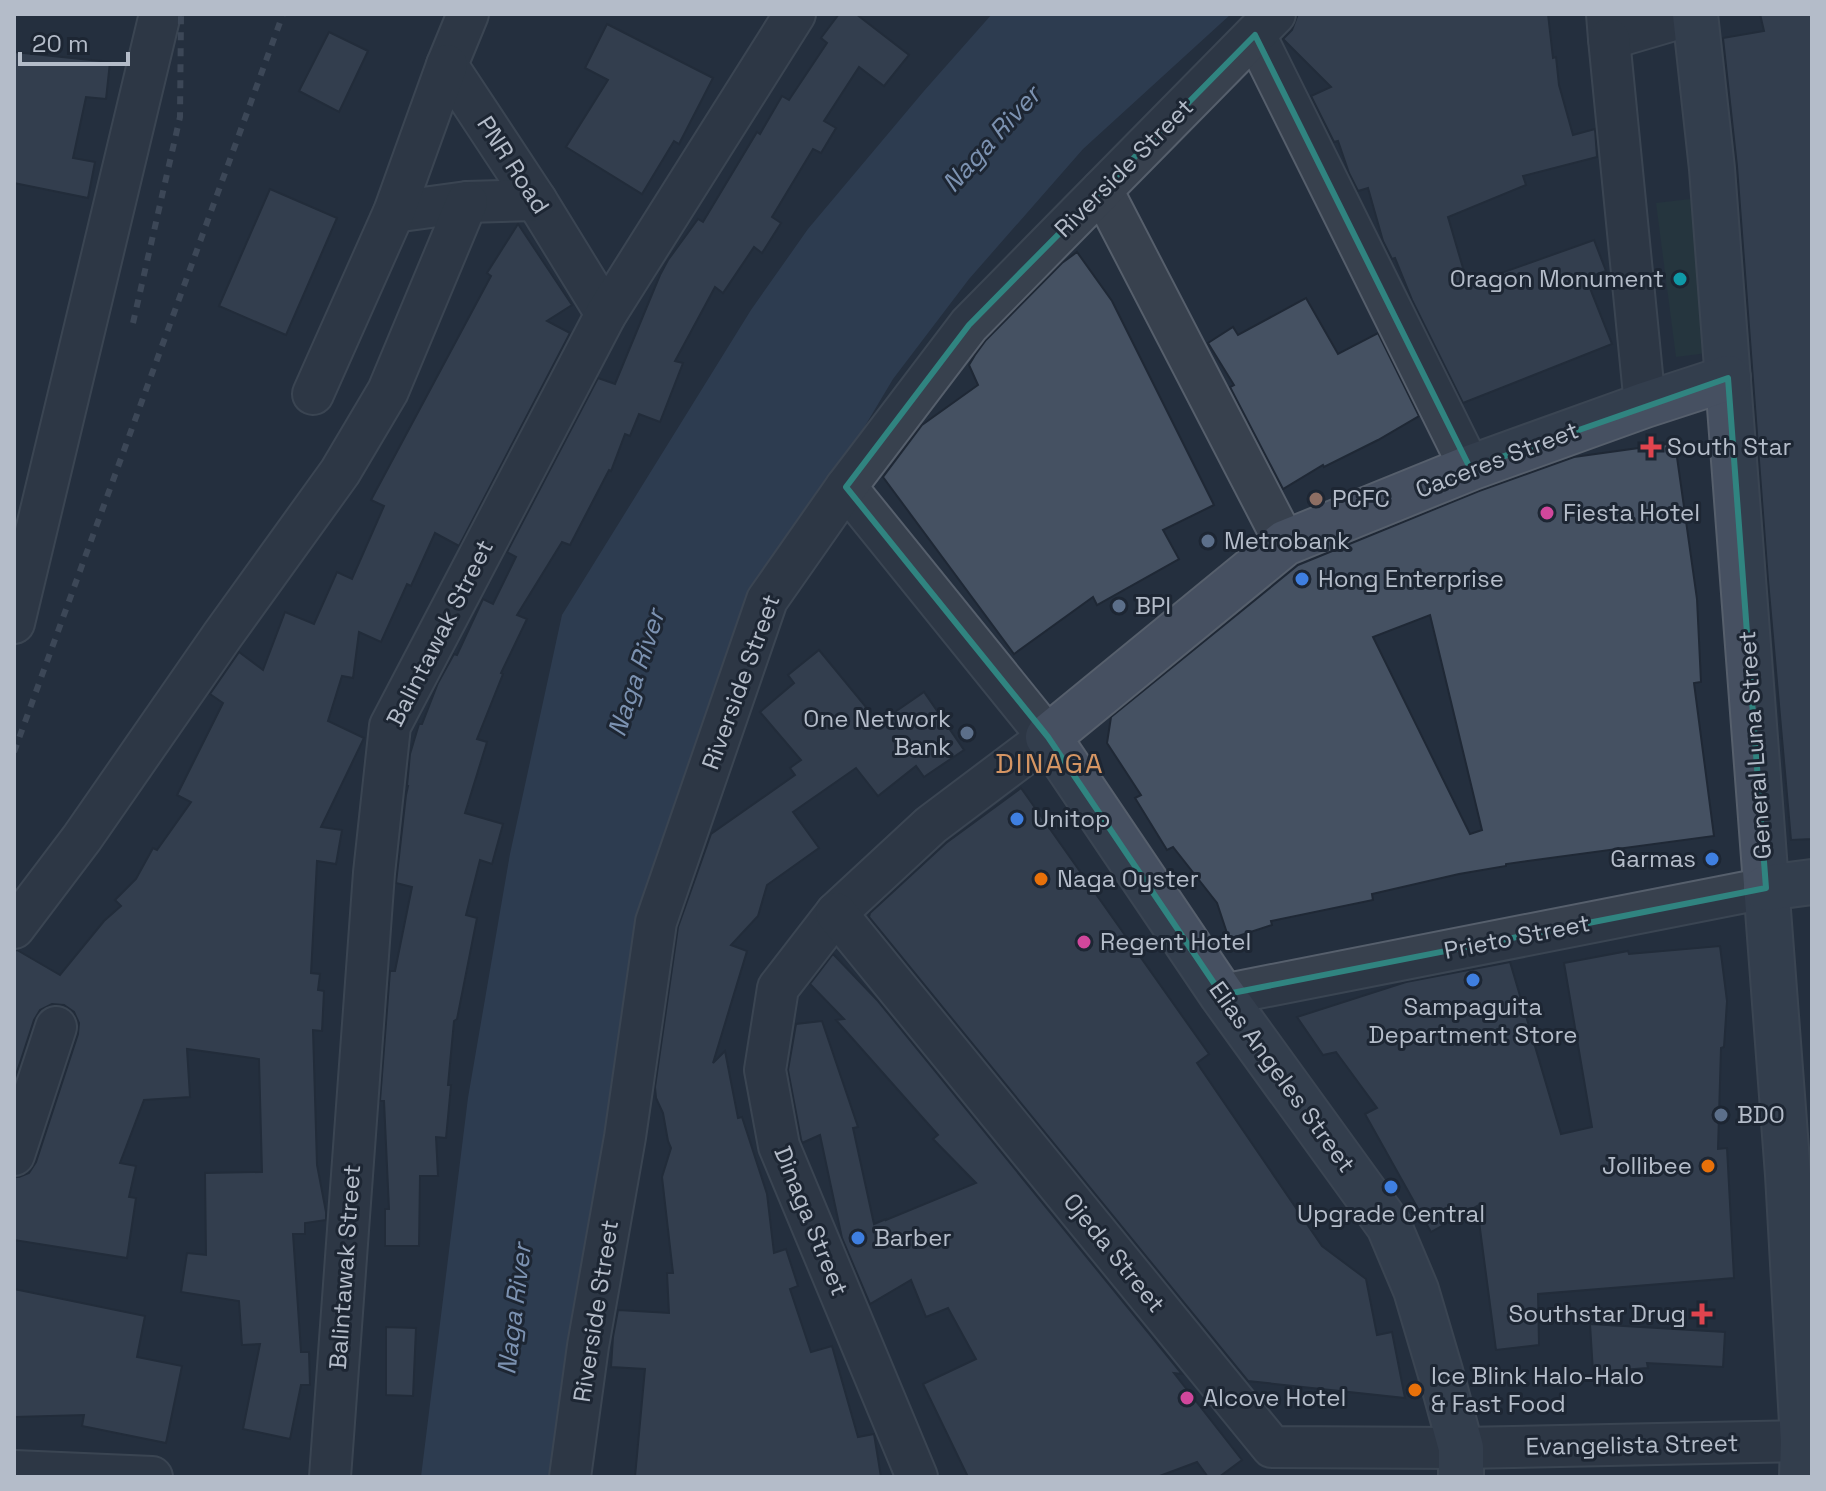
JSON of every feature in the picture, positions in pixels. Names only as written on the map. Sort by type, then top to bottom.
[{"type":"main road","name":"General Luna Street","points":[[1694,14],[1712,169],[1766,888],[1800,1174],[1802,1459]]},
{"type":"main road","name":"Caceres Street","points":[[1048,737],[1285,543],[1470,468],[1728,378]]},
{"type":"main road","name":"Elias Angeles Street","points":[[1048,737],[1222,995],[1389,1226],[1416,1290],[1461,1463]]},
{"type":"main road","name":"Prieto Street","points":[[1766,888],[1812,882]]},
{"type":"street","points":[[14,623],[160,14]]},
{"type":"street","points":[[313,394],[394,212],[468,14]]},
{"type":"street","name":"Balintawak Street","points":[[330,1477],[374,873],[390,726],[606,314],[795,14]]},
{"type":"street","points":[[1645,405],[1608,26],[1694,14]]},
{"type":"street","points":[[1265,25],[1470,468]]},
{"type":"street","name":"Riverside Street","points":[[570,1477],[656,922],[767,600],[846,487],[969,325],[1265,25]]},
{"type":"street","name":"PNR Road","points":[[447,65],[606,314]]},
{"type":"street","points":[[1102,190],[1285,543]]},
{"type":"street","points":[[394,212],[467,202],[536,200]]},
{"type":"street","points":[[14,928],[82,838],[340,472],[388,391],[467,202]]},
{"type":"street","name":"Elias Angeles Street","points":[[846,487],[1048,737]]},
{"type":"street","name":"Dinaga Street","points":[[917,1477],[779,1146],[765,1070],[778,988],[836,913],[931,825],[1048,737]]},
{"type":"street","name":"Prieto Street","points":[[1222,995],[1766,888]]},
{"type":"street","name":"Ojeda Street","points":[[836,913],[1272,1447],[1461,1463]]},
{"type":"street","points":[[14,1155],[56,1027]]},
{"type":"street","name":"Evangelista Street","points":[[1461,1463],[1802,1459]]},
{"type":"street","points":[[14,1471],[152,1477]]},
{"type":"highlighted area","points":[[1255,35],[1470,468],[1728,378],[1766,888],[1222,995],[1048,737],[846,487],[969,325]]},
{"type":"green space","points":[[1699,198],[1715,352],[1676,357],[1656,203]]},
{"type":"water","name":"Naga River","points":[[992,14],[1231,14],[1083,149],[969,279],[893,379],[841,466],[653,886],[561,1477],[421,1477],[468,1098],[510,854],[562,615],[751,310],[808,229]]},
{"type":"building","points":[[839,14],[856,14],[909,55],[884,86],[859,67],[824,121],[836,128],[821,153],[813,149],[772,217],[781,223],[762,253],[754,247],[723,293],[715,287],[675,361],[683,363],[660,422],[639,414],[630,436],[625,434],[611,471],[570,545],[562,542],[517,615],[527,619],[501,673],[477,739],[487,742],[465,813],[503,824],[492,864],[480,860],[466,915],[477,918],[457,1019],[454,1021],[446,1138],[436,1137],[438,1176],[420,1176],[419,1246],[385,1246],[385,1209],[389,1209],[384,1101],[380,1101],[390,971],[395,971],[412,887],[396,883],[410,754],[419,724],[422,724],[438,683],[454,654],[457,655],[483,599],[493,604],[516,557],[507,552],[598,378],[615,384],[668,260],[698,219],[703,222],[782,96],[789,100],[827,43],[821,38]]},
{"type":"building","points":[[1298,14],[1548,14],[1553,58],[1556,57],[1559,85],[1573,135],[1595,129],[1597,157],[1523,176],[1526,185],[1448,217],[1468,285],[1594,240],[1606,271],[1586,278],[1612,344],[1463,403],[1412,300],[1395,258],[1392,259],[1383,241],[1368,188],[1358,191],[1338,141],[1334,142],[1311,96],[1331,87],[1283,39],[1292,30]]},
{"type":"building","points":[[1760,14],[1812,14],[1812,839],[1791,840],[1737,166],[1723,38],[1764,31]]},
{"type":"building","points":[[607,24],[713,78],[679,144],[674,141],[642,194],[566,147],[608,80],[585,68]]},
{"type":"building","points":[[329,32],[368,51],[339,112],[299,91]]},
{"type":"building","points":[[14,52],[110,62],[106,99],[86,97],[73,158],[95,162],[88,198],[14,183]]},
{"type":"building","points":[[270,189],[337,218],[286,335],[219,306]]},
{"type":"building","points":[[518,224],[572,305],[547,321],[570,333],[459,546],[435,533],[411,586],[407,584],[381,642],[359,632],[353,678],[342,676],[328,721],[364,738],[321,827],[342,830],[336,864],[317,861],[311,973],[320,974],[318,990],[324,991],[322,1031],[313,1030],[317,1165],[326,1220],[305,1223],[305,1234],[293,1234],[301,1352],[309,1352],[310,1385],[301,1385],[290,1439],[243,1429],[260,1344],[242,1345],[239,1301],[181,1292],[187,1253],[206,1255],[205,1173],[262,1172],[259,1059],[187,1049],[190,1097],[144,1100],[120,1163],[136,1166],[129,1197],[136,1198],[127,1258],[14,1240],[14,1177],[29,1173],[36,1162],[79,1023],[74,1012],[64,1005],[52,1004],[40,1010],[14,1081],[14,951],[60,975],[104,921],[121,906],[115,900],[136,879],[153,848],[157,850],[191,802],[177,795],[223,703],[210,694],[239,652],[263,670],[285,612],[314,624],[337,572],[352,579],[384,506],[371,500],[491,276],[487,273]]},
{"type":"building","points":[[1077,252],[1112,301],[1214,505],[1163,530],[1179,559],[1097,605],[1093,597],[1014,654],[883,477],[922,425],[978,385],[969,365],[986,340],[1062,263]]},
{"type":"building","points":[[1306,298],[1338,354],[1378,333],[1419,416],[1283,489],[1230,387],[1234,385],[1208,343],[1233,327],[1238,335]]},
{"type":"building","points":[[1675,443],[1697,599],[1701,682],[1694,683],[1714,836],[1506,864],[1372,894],[1373,900],[1271,921],[1272,925],[1229,939],[1217,903],[1173,847],[1167,850],[1135,798],[1141,795],[1107,743],[1111,717],[1298,565],[1479,491],[1574,457]],"holes":[[[1430,615],[1482,830],[1470,834],[1373,637]]]},
{"type":"building","points":[[819,650],[879,723],[924,692],[964,750],[924,777],[916,766],[878,796],[856,768],[793,812],[819,848],[767,885],[758,916],[731,945],[747,951],[713,1063],[725,1051],[738,1118],[742,1117],[767,1194],[774,1253],[786,1249],[798,1286],[790,1289],[811,1352],[832,1346],[858,1437],[874,1434],[881,1477],[635,1477],[645,1369],[611,1367],[613,1337],[618,1310],[669,1313],[667,1273],[673,1273],[662,1177],[671,1148],[655,1087],[678,927],[711,834],[795,775],[790,768],[801,760],[760,712],[794,683],[788,675]]},
{"type":"building","points":[[1021,788],[1209,1054],[1197,1063],[1322,1246],[1366,1279],[1377,1335],[1392,1332],[1405,1398],[1248,1381],[869,917],[946,843]]},
{"type":"building","points":[[1720,946],[1727,1001],[1724,1047],[1721,1048],[1718,1149],[1727,1148],[1734,1278],[1538,1294],[1539,1345],[1496,1350],[1477,1206],[1431,1232],[1365,1114],[1377,1108],[1336,1052],[1323,1055],[1297,1017],[1406,982],[1510,962],[1561,1134],[1592,1127],[1564,963],[1628,951],[1629,954]]},
{"type":"building","points":[[833,954],[878,1001],[1182,1374],[1174,1373],[1242,1460],[1219,1477],[1208,1477],[1197,1462],[1157,1477],[968,1477],[923,1384],[976,1359],[948,1308],[926,1317],[911,1280],[870,1304],[842,1238],[820,1135],[802,1143],[788,1070],[796,1024],[822,1021],[858,1127],[853,1128],[874,1224],[976,1183],[933,1139],[938,1135],[836,1020],[844,1019],[810,984]]},
{"type":"building","points":[[14,1289],[145,1316],[137,1357],[182,1366],[166,1443],[82,1426],[84,1415],[14,1417]]},
{"type":"building","points":[[1590,1324],[1725,1332],[1723,1367],[1647,1363],[1648,1368],[1593,1372]]},
{"type":"building","points":[[386,1327],[416,1328],[413,1396],[386,1395]]},
{"type":"railway","points":[[133,323],[180,117],[181,14]]},
{"type":"railway","points":[[14,752],[283,14]]},
{"type":"place","name":"Oragon Monument","points":[[1680,279]]},
{"type":"place","name":"South Star","points":[[1651,447]]},
{"type":"place","name":"PCFC","points":[[1316,499]]},
{"type":"place","name":"Fiesta Hotel","points":[[1547,513]]},
{"type":"place","name":"Metrobank","points":[[1208,541]]},
{"type":"place","name":"Hong Enterprise","points":[[1302,579]]},
{"type":"place","name":"BPI","points":[[1119,606]]},
{"type":"place","name":"One Network Bank","points":[[967,733]]},
{"type":"place","name":"Unitop","points":[[1017,819]]},
{"type":"place","name":"Garmas","points":[[1712,859]]},
{"type":"place","name":"Naga Oyster","points":[[1041,879]]},
{"type":"place","name":"Regent Hotel","points":[[1084,942]]},
{"type":"place","name":"Sampaguita Department Store","points":[[1473,980]]},
{"type":"place","name":"BDO","points":[[1721,1115]]},
{"type":"place","name":"Jollibee","points":[[1708,1166]]},
{"type":"place","name":"Upgrade Central","points":[[1391,1187]]},
{"type":"place","name":"Barber","points":[[858,1238]]},
{"type":"place","name":"Southstar Drug","points":[[1702,1314]]},
{"type":"place","name":"Ice Blink Halo-Halo & Fast Food","points":[[1415,1390]]},
{"type":"place","name":"Alcove Hotel","points":[[1187,1398]]},
{"type":"district","name":"DINAGA","points":[[1050,763]]}]
